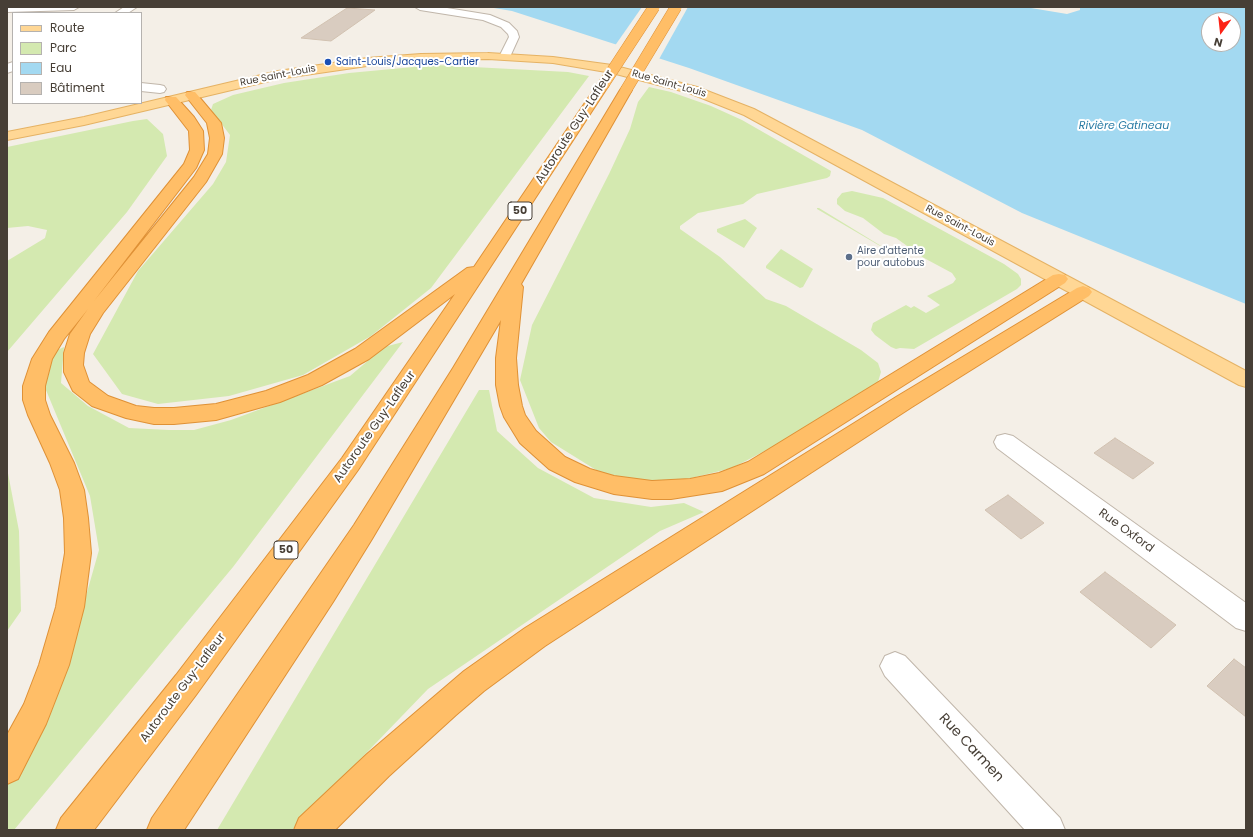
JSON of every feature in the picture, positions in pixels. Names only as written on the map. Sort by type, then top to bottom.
[{"type":"highway","name":"Autoroute Guy-Lafleur","points":[[73,830],[186,685],[350,464],[487,261],[654,7]]},
{"type":"highway","name":"Autoroute Guy-Lafleur","points":[[164,830],[359,538],[515,280],[676,7]]},
{"type":"highway","points":[[174,95],[204,110],[214,123],[217,138],[215,154],[201,179],[96,310],[80,334],[74,353],[74,372],[80,386],[100,401],[134,413],[154,416],[174,416],[202,415],[225,411],[278,395],[315,380],[362,354],[487,261]]},
{"type":"highway","points":[[7,768],[35,712],[54,665],[70,607],[78,553],[76,518],[70,485],[62,463],[39,415],[34,400],[34,386],[37,372],[42,359],[56,336],[191,165],[197,150],[196,131],[174,95]]},
{"type":"highway","points":[[515,280],[506,369],[511,406],[521,427],[536,446],[557,463],[569,470],[598,482],[614,486],[652,490],[678,490],[707,486],[733,478],[756,468],[1059,279]]},
{"type":"highway","points":[[311,830],[378,765],[445,705],[511,654],[904,402],[1083,292]]},
{"type":"main road","name":"Rue Saint-Louis","points":[[142,104],[174,95],[278,75],[353,63],[435,57],[505,57],[553,60],[612,69],[677,85],[725,102],[762,118],[1246,380]]},
{"type":"main road","name":"Rue Saint-Louis","points":[[7,136],[77,122],[142,104]]},
{"type":"street","points":[[7,10],[74,7]]},
{"type":"street","points":[[122,12],[132,7]]},
{"type":"street","points":[[420,7],[474,15],[505,24],[511,30],[514,37],[505,57]]},
{"type":"street","points":[[142,87],[174,95]]},
{"type":"street","name":"Rue Oxford","points":[[1005,442],[1246,619]]},
{"type":"street","name":"Rue Carmen","points":[[895,666],[1048,830]]},
{"type":"green space","points":[[435,65],[568,72],[589,76],[431,288],[371,336],[303,375],[229,396],[158,404],[122,394],[93,354],[138,271],[213,184],[226,162],[230,135],[211,110],[213,104],[233,95],[284,83],[349,73]]},
{"type":"green space","points":[[649,87],[671,92],[711,106],[742,120],[831,171],[830,176],[827,178],[757,194],[743,204],[698,213],[680,226],[680,229],[720,257],[766,299],[786,306],[861,350],[878,363],[881,372],[877,385],[836,414],[732,468],[667,484],[609,478],[551,442],[539,428],[520,380],[532,325],[609,174],[630,129],[638,102]]},
{"type":"green space","points":[[147,119],[163,134],[167,156],[127,212],[7,352],[7,261],[45,238],[47,230],[28,226],[7,228],[7,147]]},
{"type":"green space","points":[[852,191],[883,198],[1004,264],[1018,274],[1021,279],[1021,285],[1017,289],[914,349],[896,349],[891,347],[875,335],[871,330],[873,323],[906,305],[911,308],[914,306],[926,313],[940,305],[927,296],[953,283],[956,279],[952,273],[924,258],[896,238],[884,234],[863,218],[845,211],[837,204],[837,199],[842,193]]},
{"type":"green space","points":[[819,208],[904,260],[817,209]]},
{"type":"green space","points":[[745,219],[757,228],[744,248],[717,232],[717,229]]},
{"type":"green space","points":[[781,249],[813,269],[803,287],[800,288],[766,268],[766,266]]},
{"type":"green space","points":[[403,342],[233,567],[14,830],[7,830],[7,783],[59,691],[99,550],[90,496],[41,378],[53,352],[64,347],[61,383],[88,406],[129,428],[194,430],[231,420],[350,376],[384,347]]},
{"type":"green space","points":[[479,390],[489,390],[497,431],[538,468],[594,498],[651,507],[684,503],[704,512],[660,531],[428,689],[292,830],[217,830]]},
{"type":"green space","points":[[7,468],[19,531],[21,611],[7,631]]},
{"type":"water","name":"Rivière Gatineau","points":[[488,7],[1025,7],[1067,14],[1080,10],[1080,8],[1077,7],[1246,7],[1246,304],[1022,213],[862,130],[689,68],[512,11]]},
{"type":"pier","points":[[642,7],[688,7],[658,61],[614,47]]},
{"type":"building","points":[[347,8],[375,10],[331,41],[301,38]]},
{"type":"building","points":[[1115,438],[1154,463],[1133,479],[1094,453]]},
{"type":"building","points":[[1008,495],[1044,523],[1021,539],[985,510]]},
{"type":"building","points":[[1105,572],[1176,625],[1151,648],[1080,592]]},
{"type":"building","points":[[1234,659],[1246,668],[1246,717],[1207,686]]},
{"type":"place","name":"Saint-Louis/Jacques-Cartier","points":[[328,62]]},
{"type":"place","name":"Aire d'attente pour autobus","points":[[849,257]]}]
